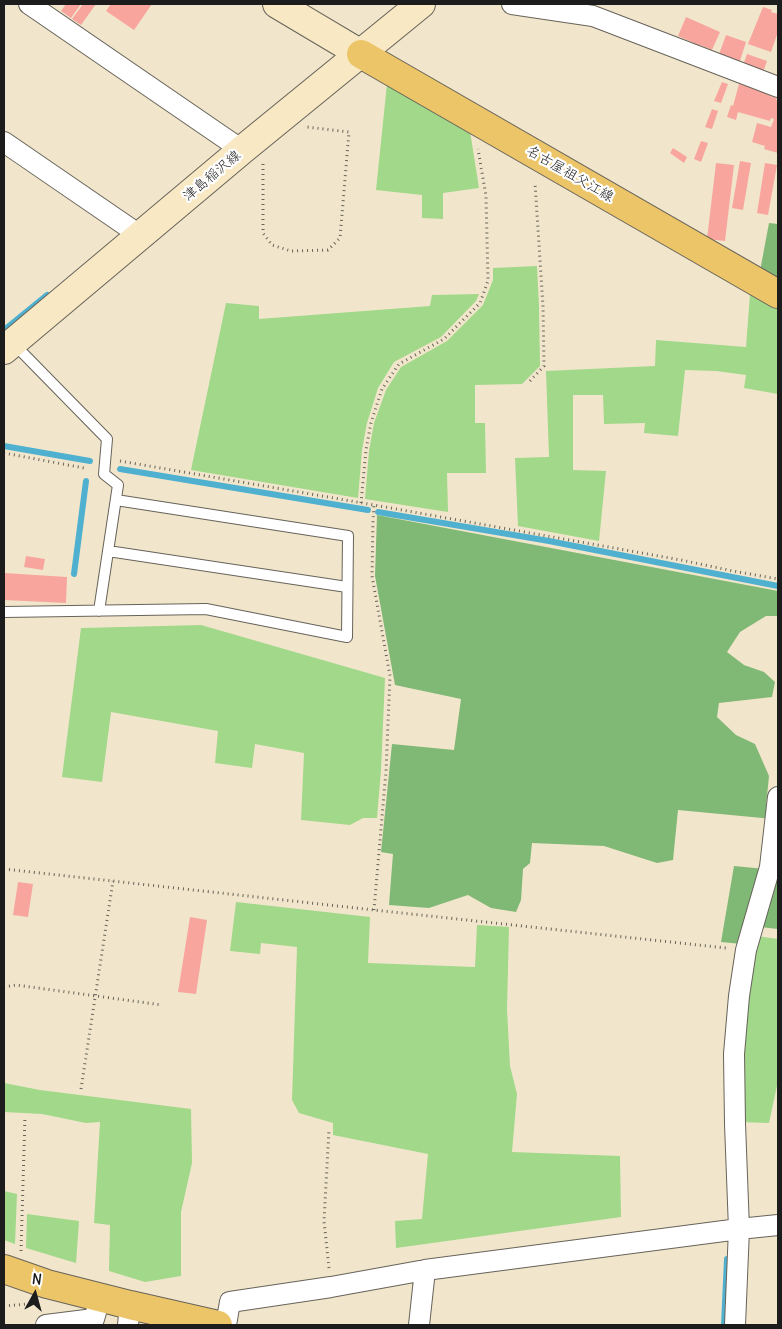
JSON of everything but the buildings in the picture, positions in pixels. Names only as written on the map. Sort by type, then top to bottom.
[{"type":"main road","points":[[277,4],[361,54]]},
{"type":"main road","name":"津島稲沢線","points":[[8,346],[421,4]]},
{"type":"main road","name":"名古屋祖父江線","points":[[361,54],[778,294]]},
{"type":"main road","points":[[13,1272],[47,1284],[100,1298],[129,1315],[218,1325]]},
{"type":"street","points":[[29,4],[249,145]]},
{"type":"street","points":[[512,4],[593,16],[778,87]]},
{"type":"street","points":[[4,142],[141,236]]},
{"type":"street","points":[[736,1325],[739,1229],[734,1054],[739,996],[746,950],[770,867],[778,797]]},
{"type":"street","points":[[226,1325],[230,1302],[331,1288],[425,1270],[778,1225]]},
{"type":"street","points":[[419,1325],[425,1270]]},
{"type":"street","points":[[46,1325],[94,1319],[100,1298]]},
{"type":"lane","points":[[8,346],[107,439],[104,474],[118,485],[99,611]]},
{"type":"lane","points":[[4,612],[206,609],[347,637],[348,536],[116,500]]},
{"type":"lane","points":[[108,551],[347,587]]},
{"type":"path","points":[[249,145],[262,163],[263,233],[272,245],[291,250],[328,250],[340,238],[349,132],[304,127],[286,115]]},
{"type":"path","points":[[361,503],[366,450],[371,423],[382,389],[399,364],[444,339],[480,303],[488,281],[486,196],[472,118]]},
{"type":"path","points":[[530,381],[544,366],[543,306],[532,153]]},
{"type":"path","points":[[4,453],[84,468]]},
{"type":"path","points":[[120,461],[681,560],[778,579]]},
{"type":"path","points":[[374,505],[372,576],[390,676],[386,771],[374,910]]},
{"type":"path","points":[[4,869],[746,950]]},
{"type":"path","points":[[81,1089],[113,881]]},
{"type":"path","points":[[4,987],[16,985],[162,1005]]},
{"type":"path","points":[[13,1272],[20,1246],[25,1116]]},
{"type":"path","points":[[330,1129],[324,1221],[331,1288]]},
{"type":"green space","points":[[387,84],[470,131],[479,188],[443,193],[443,219],[422,218],[422,195],[376,190]]},
{"type":"green space","points":[[769,223],[778,224],[778,282],[760,271]]},
{"type":"green space","points":[[537,266],[540,366],[522,384],[475,385],[475,423],[485,423],[486,473],[447,473],[448,512],[365,499],[369,451],[374,423],[386,390],[401,367],[447,341],[483,305],[493,280],[493,268]]},
{"type":"green space","points":[[479,294],[476,301],[441,337],[394,362],[378,388],[367,423],[362,450],[358,498],[191,470],[226,303],[259,306],[259,319],[430,306],[432,295]]},
{"type":"green space","points":[[750,294],[778,309],[778,394],[744,388],[746,375],[716,371],[685,370],[678,436],[644,433],[645,423],[604,424],[603,395],[573,395],[573,470],[606,471],[599,541],[518,526],[515,458],[549,457],[546,371],[655,366],[656,340],[746,347]]},
{"type":"green space","points":[[377,515],[778,591],[778,616],[766,616],[740,632],[727,652],[744,665],[764,672],[775,682],[772,697],[719,703],[717,717],[736,735],[755,744],[769,776],[766,806],[773,819],[678,810],[673,860],[657,863],[604,846],[532,843],[530,863],[523,869],[521,900],[516,912],[491,908],[468,895],[429,908],[389,905],[393,854],[381,852],[392,744],[454,750],[461,699],[395,685],[375,576]]},
{"type":"green space","points":[[201,625],[385,678],[377,818],[363,818],[350,825],[301,820],[304,753],[255,744],[252,768],[215,763],[218,731],[111,712],[102,782],[62,777],[81,628]]},
{"type":"green space","points":[[778,859],[778,929],[760,927]]},
{"type":"green space","points":[[734,866],[765,869],[742,944],[721,942]]},
{"type":"green space","points":[[236,902],[370,917],[368,963],[475,967],[477,925],[509,927],[507,1009],[510,1066],[517,1094],[512,1152],[620,1156],[621,1217],[396,1248],[395,1221],[422,1219],[428,1154],[333,1135],[333,1123],[299,1113],[292,1100],[297,947],[261,943],[260,954],[230,951]]},
{"type":"green space","points":[[757,936],[778,939],[778,1081],[769,1123],[739,1122],[739,1054]]},
{"type":"green space","points":[[4,1083],[40,1090],[191,1109],[192,1163],[181,1212],[181,1276],[145,1282],[109,1271],[110,1225],[94,1223],[100,1122],[86,1123],[42,1114],[4,1112]]},
{"type":"green space","points":[[4,1191],[17,1194],[15,1244],[4,1240]]},
{"type":"green space","points":[[27,1214],[79,1221],[76,1263],[26,1248]]},
{"type":"waterway","points":[[4,330],[47,295]]},
{"type":"waterway","points":[[4,446],[90,461]]},
{"type":"waterway","points":[[120,469],[368,510]]},
{"type":"waterway","points":[[74,574],[86,481]]},
{"type":"waterway","points":[[378,512],[549,541],[778,586]]},
{"type":"waterway","points":[[724,1325],[727,1259]]}]
